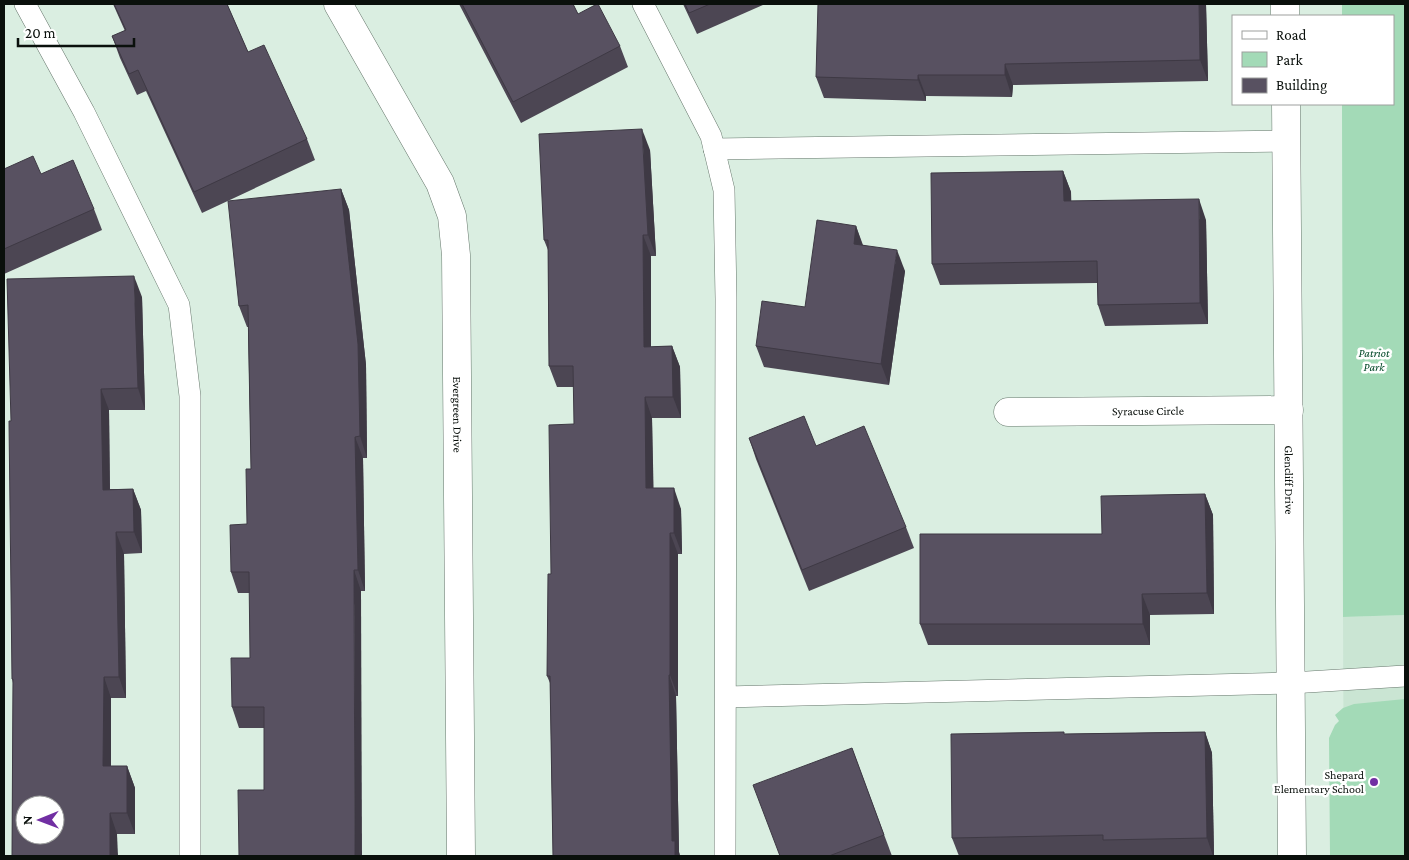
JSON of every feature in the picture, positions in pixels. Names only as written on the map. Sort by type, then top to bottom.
[{"type":"street","name":"Evergreen Drive","points":[[338,4],[440,183],[452,216],[456,255],[461,856]]},
{"type":"street","name":"Glencliff Drive","points":[[1286,105],[1292,856]]},
{"type":"street","name":"Syracuse Circle","points":[[1008,412],[1289,410]]},
{"type":"lane","points":[[25,4],[84,112],[179,305],[190,396],[190,856]]},
{"type":"lane","points":[[643,4],[711,136],[724,190],[726,299],[725,856]]},
{"type":"lane","points":[[714,149],[1286,141]]},
{"type":"lane","points":[[726,697],[1291,683],[1405,676]]},
{"type":"shaded area","name":"Shepard Elementary School","points":[[1405,615],[1405,856],[1344,856],[1343,617]]},
{"type":"green space","name":"Patriot Park","points":[[1342,4],[1405,4],[1405,615],[1343,617],[1342,105],[1394,105],[1394,15],[1342,15]]},
{"type":"green space","name":"Shepard Elementary School","points":[[1405,699],[1405,856],[1330,856],[1329,738],[1339,721],[1335,715],[1343,708],[1354,704]]},
{"type":"building","points":[[114,4],[227,4],[248,52],[264,45],[307,139],[194,192],[138,70],[129,74],[112,36],[126,30]]},
{"type":"building","points":[[462,4],[573,4],[578,14],[598,4],[620,46],[513,102]]},
{"type":"building","points":[[685,4],[710,4],[689,13]]},
{"type":"building","points":[[818,4],[1199,4],[1200,60],[1005,64],[1005,75],[918,75],[918,80],[816,77]]},
{"type":"building","points":[[642,129],[648,235],[643,235],[644,347],[672,346],[673,397],[645,397],[646,488],[674,488],[674,533],[670,533],[669,675],[672,841],[675,841],[675,856],[553,856],[550,676],[547,676],[548,574],[551,574],[549,425],[574,424],[573,366],[549,366],[548,240],[544,240],[539,134]]},
{"type":"building","points":[[33,156],[41,174],[73,160],[94,209],[4,249],[4,169]]},
{"type":"building","points":[[1063,171],[1064,201],[1199,199],[1200,303],[1098,305],[1097,261],[932,264],[931,173]]},
{"type":"building","points":[[341,189],[358,344],[360,436],[355,437],[358,570],[354,570],[355,856],[239,856],[238,790],[264,790],[264,707],[232,707],[231,658],[250,658],[249,572],[231,572],[230,525],[247,524],[246,469],[251,469],[248,305],[239,306],[228,201]]},
{"type":"building","points":[[817,220],[856,226],[854,244],[897,250],[881,364],[756,346],[762,301],[805,307]]},
{"type":"building","points":[[134,276],[138,388],[101,389],[103,490],[133,489],[134,532],[116,532],[119,677],[104,677],[103,766],[127,766],[127,813],[110,813],[110,856],[12,856],[13,679],[9,421],[11,421],[7,279]]},
{"type":"building","points":[[804,416],[816,446],[864,426],[906,527],[802,570],[749,438]]},
{"type":"building","points":[[1205,494],[1207,593],[1142,594],[1143,624],[920,624],[920,534],[1102,534],[1101,496]]},
{"type":"building","points":[[1064,732],[1064,734],[1205,732],[1207,838],[1103,840],[1103,835],[952,838],[951,734]]},
{"type":"building","points":[[852,748],[884,835],[829,856],[780,856],[753,785]]},
{"type":"place","name":"Shepard Elementary School","points":[[1374,782]]}]
